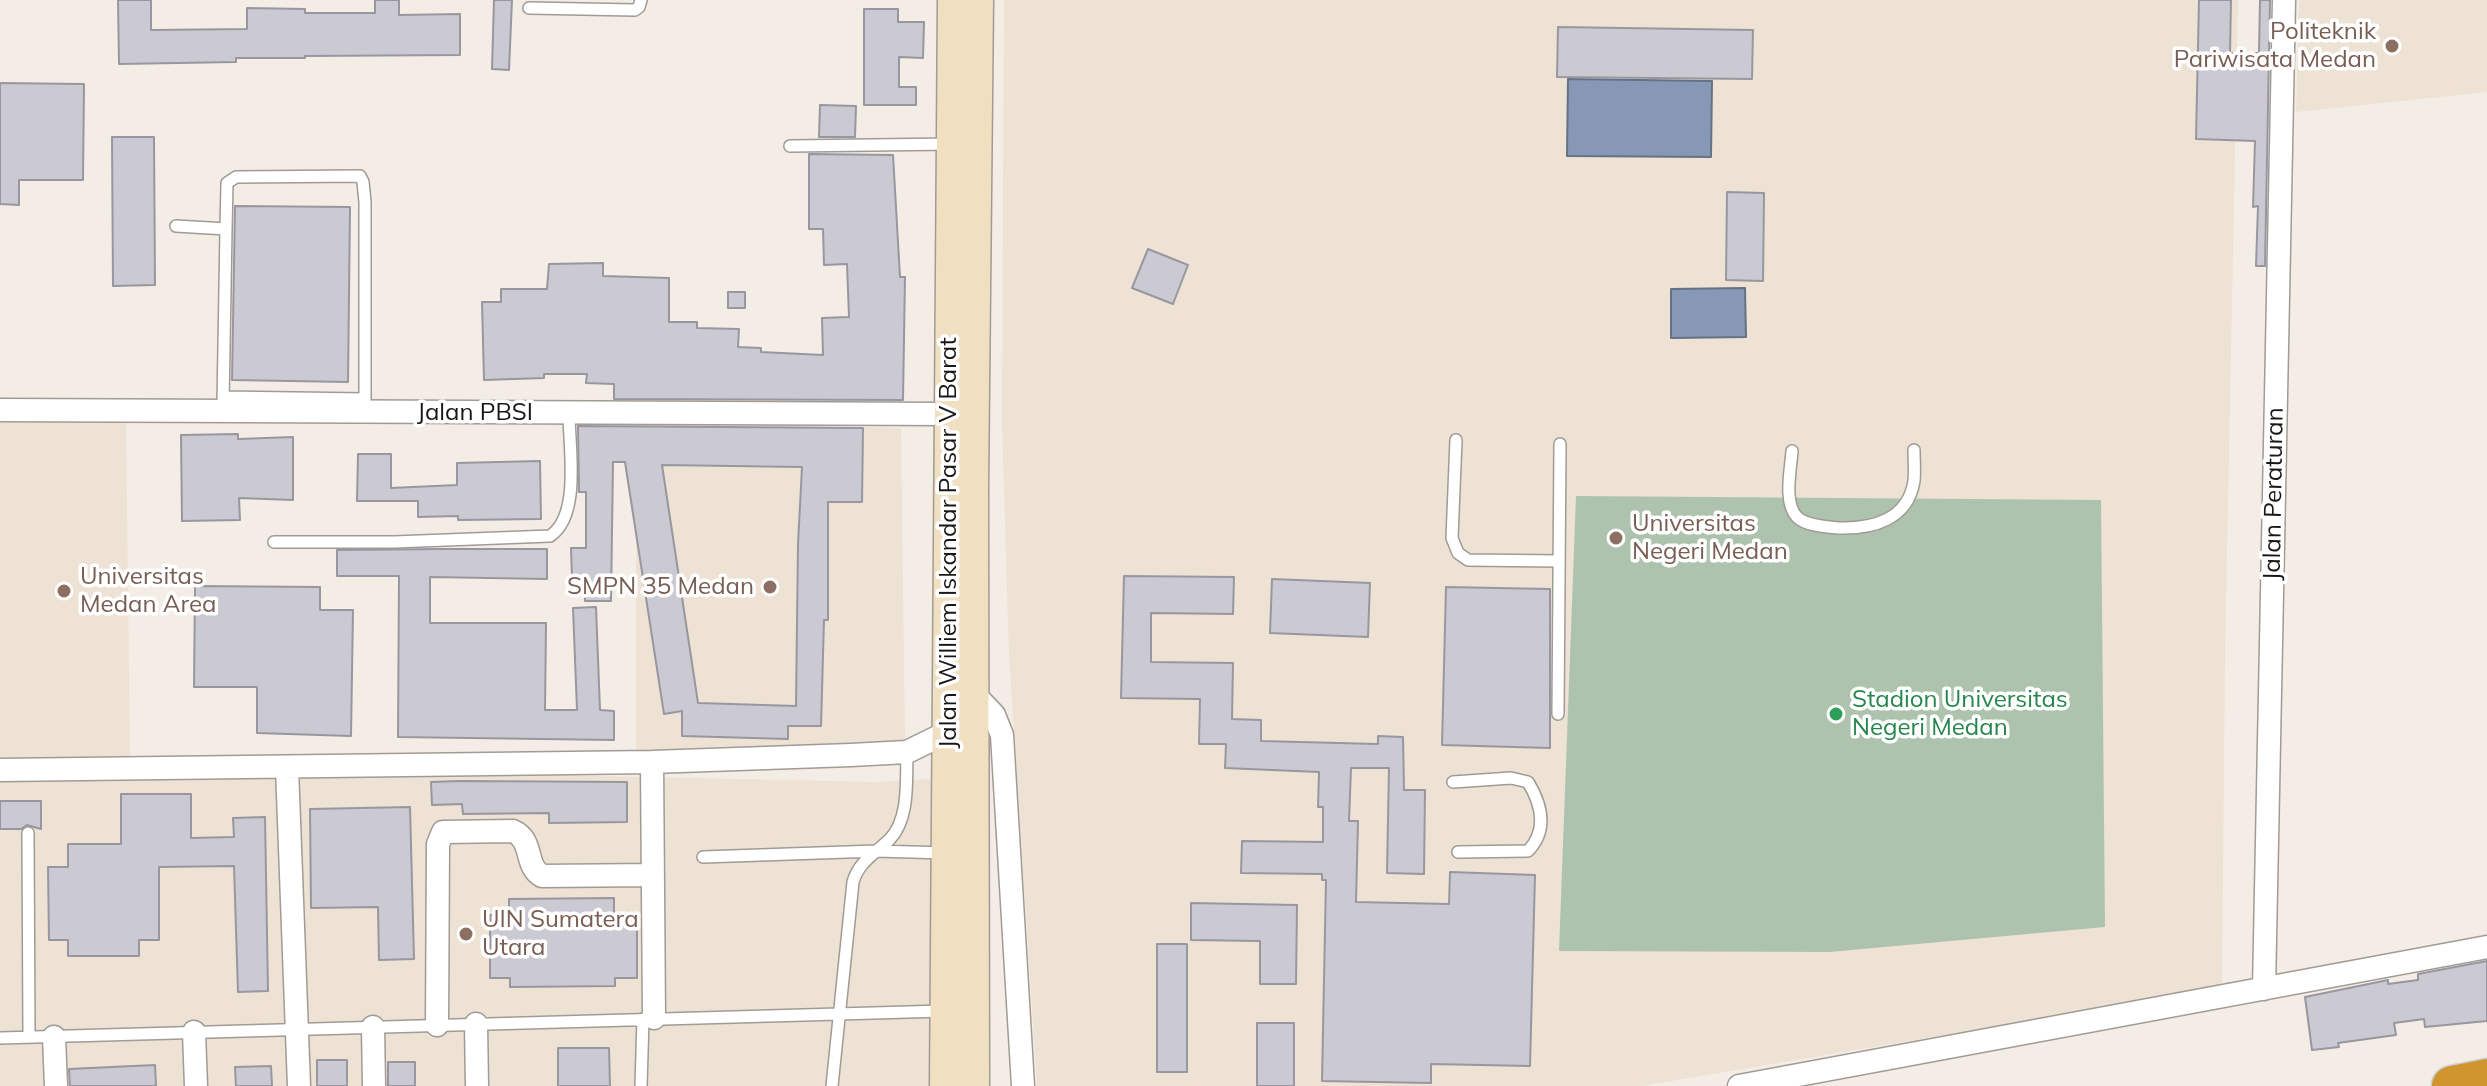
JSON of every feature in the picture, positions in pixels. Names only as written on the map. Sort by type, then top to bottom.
[{"type":"highway","points":[[2452,1086],[2487,1079]]},
{"type":"street","name":"Jalan Williem Iskandar Pasar V Barat","points":[[953,0],[965,108],[973,693],[974,1086]]},
{"type":"street","name":"Jalan Williem Iskandar Pasar V Barat","points":[[945,1086],[952,144],[965,108],[978,0]]},
{"type":"street","name":"Jalan Peraturan","points":[[2264,989],[2284,0]]},
{"type":"street","name":"Jalan PBSI","points":[[0,410],[223,404],[569,413],[950,414]]},
{"type":"street","points":[[973,693],[994,715],[1002,735],[1023,1086]]},
{"type":"street","points":[[0,770],[652,762],[907,752],[948,732]]},
{"type":"street","points":[[648,1019],[653,875],[652,762]]},
{"type":"street","points":[[287,768],[299,1086]]},
{"type":"street","points":[[437,1025],[438,844],[443,832],[513,831],[527,845],[532,867],[542,876],[653,875]]},
{"type":"street","points":[[1739,1086],[2487,947]]},
{"type":"street","points":[[476,1024],[477,1086]]},
{"type":"street","points":[[373,1027],[374,1086]]},
{"type":"street","points":[[194,1032],[196,1086]]},
{"type":"street","points":[[54,1037],[56,1086]]},
{"type":"lane","points":[[529,8],[635,10],[641,0]]},
{"type":"lane","points":[[790,146],[952,144]]},
{"type":"lane","points":[[340,175],[360,176],[363,179],[365,399],[223,404],[226,229],[227,183],[236,177],[340,175]]},
{"type":"lane","points":[[176,226],[226,229]]},
{"type":"lane","points":[[274,542],[394,542],[550,536],[560,530],[570,504],[569,413]]},
{"type":"lane","points":[[1456,440],[1452,538],[1458,553],[1468,560],[1559,561]]},
{"type":"lane","points":[[1558,714],[1560,444]]},
{"type":"lane","points":[[1792,451],[1791,502],[1797,517],[1827,527],[1851,528],[1884,522],[1904,506],[1914,480],[1914,450]]},
{"type":"lane","points":[[832,1086],[853,882],[856,871],[892,837],[899,825],[907,752]]},
{"type":"lane","points":[[1453,782],[1511,778],[1528,782],[1539,800],[1540,811],[1541,833],[1528,851],[1458,852]]},
{"type":"lane","points":[[28,833],[29,1037]]},
{"type":"lane","points":[[703,857],[876,851],[947,853]]},
{"type":"lane","points":[[0,1038],[946,1011]]},
{"type":"lane","points":[[641,1086],[648,1019]]},
{"type":"shaded area","name":"Universitas Negeri Medan","points":[[1004,0],[2238,0],[2225,652],[2222,988],[1642,1086],[1037,1086],[1009,655],[1002,423]]},
{"type":"shaded area","name":"Politeknik Pariwisata Medan","points":[[2299,0],[2487,0],[2487,92],[2296,112]]},
{"type":"shaded area","name":"UIN Sumatera Utara","points":[[0,419],[126,419],[130,766],[878,782],[932,779],[930,1086],[0,1086]]},
{"type":"shaded area","name":"SMPN 35 Medan","points":[[636,423],[901,428],[905,745],[636,751]]},
{"type":"green space","name":"Stadion Universitas Negeri Medan","points":[[1576,496],[2101,500],[2105,927],[1829,952],[1559,951]]},
{"type":"water","points":[[1568,79],[1712,81],[1711,157],[1567,156]]},
{"type":"water","points":[[1745,288],[1746,337],[1671,338],[1671,289]]},
{"type":"building","points":[[118,0],[151,0],[151,30],[247,29],[247,8],[305,9],[305,13],[375,13],[375,0],[399,0],[399,15],[460,14],[460,55],[305,56],[236,58],[236,62],[119,64]]},
{"type":"building","points":[[494,0],[512,0],[509,70],[492,69]]},
{"type":"building","points":[[2199,0],[2231,0],[2230,53],[2259,53],[2260,0],[2270,0],[2265,266],[2256,266],[2258,206],[2253,207],[2255,141],[2196,139]]},
{"type":"building","points":[[864,9],[898,9],[898,22],[924,22],[923,58],[899,57],[899,87],[916,87],[916,105],[864,105]]},
{"type":"building","points":[[1558,27],[1753,30],[1752,79],[1557,77]]},
{"type":"building","points":[[0,83],[84,84],[83,180],[19,180],[19,205],[0,204]]},
{"type":"building","points":[[820,105],[856,106],[855,137],[819,137]]},
{"type":"building","points":[[112,137],[154,137],[155,285],[113,286]]},
{"type":"building","points":[[809,154],[893,155],[900,277],[905,277],[903,400],[614,399],[614,384],[586,383],[587,374],[544,374],[544,378],[484,380],[482,302],[501,302],[501,289],[547,289],[549,264],[603,263],[603,276],[669,278],[669,322],[697,322],[697,328],[739,329],[738,347],[761,348],[761,352],[823,355],[822,318],[849,317],[847,264],[824,265],[823,229],[809,229]]},
{"type":"building","points":[[1727,192],[1764,193],[1763,281],[1726,280]]},
{"type":"building","points":[[235,206],[350,207],[348,382],[232,380]]},
{"type":"building","points":[[1148,249],[1188,265],[1173,304],[1132,288]]},
{"type":"building","points":[[728,292],[745,292],[745,308],[728,308]]},
{"type":"building","points":[[578,426],[863,428],[862,502],[828,502],[828,620],[824,620],[821,726],[788,726],[788,739],[682,736],[682,711],[664,714],[625,462],[613,462],[611,601],[585,601],[585,578],[572,578],[571,548],[586,548],[586,492],[579,492]],"holes":[[[662,465],[802,467],[796,706],[698,703]]]},
{"type":"building","points":[[238,434],[238,439],[293,437],[293,500],[239,498],[240,520],[182,521],[181,435]]},
{"type":"building","points":[[358,454],[391,454],[391,488],[457,485],[457,463],[540,461],[541,519],[418,517],[418,501],[357,501]]},
{"type":"building","points":[[547,549],[547,579],[430,577],[430,623],[546,623],[545,710],[577,710],[573,608],[596,607],[600,710],[614,711],[614,740],[398,737],[399,576],[337,576],[337,550]]},
{"type":"building","points":[[1124,576],[1234,577],[1233,614],[1151,613],[1151,662],[1233,663],[1232,719],[1261,720],[1261,741],[1378,744],[1378,736],[1403,737],[1404,790],[1425,790],[1424,874],[1387,873],[1389,768],[1351,768],[1349,821],[1358,821],[1356,902],[1449,904],[1450,872],[1535,875],[1530,1066],[1431,1064],[1431,1083],[1322,1081],[1326,880],[1322,880],[1322,874],[1241,873],[1242,841],[1323,842],[1323,807],[1318,807],[1319,772],[1225,768],[1226,744],[1199,744],[1200,699],[1121,698]]},
{"type":"building","points":[[1272,579],[1370,583],[1368,637],[1270,633]]},
{"type":"building","points":[[195,586],[320,587],[320,610],[353,610],[351,736],[257,733],[257,687],[194,687]]},
{"type":"building","points":[[1446,587],[1550,589],[1550,748],[1442,745]]},
{"type":"building","points":[[431,782],[627,782],[627,822],[549,823],[549,813],[463,814],[462,804],[432,805]]},
{"type":"building","points":[[121,794],[191,794],[191,838],[234,837],[233,818],[265,817],[268,991],[238,992],[234,866],[159,867],[159,940],[139,940],[139,956],[68,956],[68,940],[49,940],[48,867],[68,867],[68,844],[121,844]]},
{"type":"building","points":[[0,801],[41,801],[41,829],[27,825],[21,829],[0,829]]},
{"type":"building","points":[[410,807],[414,959],[379,960],[378,907],[311,908],[310,809]]},
{"type":"building","points":[[614,898],[614,915],[637,915],[637,978],[615,978],[615,986],[510,987],[510,978],[490,978],[490,915],[509,915],[509,899]]},
{"type":"building","points":[[1191,903],[1297,905],[1296,984],[1260,984],[1260,941],[1191,940]]},
{"type":"building","points":[[1157,944],[1187,944],[1187,1072],[1157,1072]]},
{"type":"building","points":[[2487,961],[2487,1021],[2425,1027],[2424,1019],[2394,1023],[2396,1035],[2312,1050],[2305,997],[2388,980],[2388,984],[2418,980],[2418,974]]},
{"type":"building","points":[[1257,1023],[1294,1023],[1294,1086],[1257,1086]]},
{"type":"building","points":[[558,1048],[609,1048],[610,1086],[558,1086]]},
{"type":"building","points":[[317,1060],[347,1060],[347,1086],[317,1086]]},
{"type":"building","points":[[388,1062],[415,1062],[415,1086],[388,1086]]},
{"type":"building","points":[[155,1065],[156,1086],[70,1086],[69,1069]]},
{"type":"building","points":[[271,1066],[272,1086],[236,1086],[235,1067]]},
{"type":"place","name":"Politeknik Pariwisata Medan","points":[[2392,46]]},
{"type":"place","name":"Universitas Negeri Medan","points":[[1616,538]]},
{"type":"place","name":"SMPN 35 Medan","points":[[770,587]]},
{"type":"place","name":"Universitas Medan Area","points":[[64,591]]},
{"type":"place","name":"Stadion Universitas Negeri Medan","points":[[1836,714]]},
{"type":"place","name":"UIN Sumatera Utara","points":[[466,934]]}]
